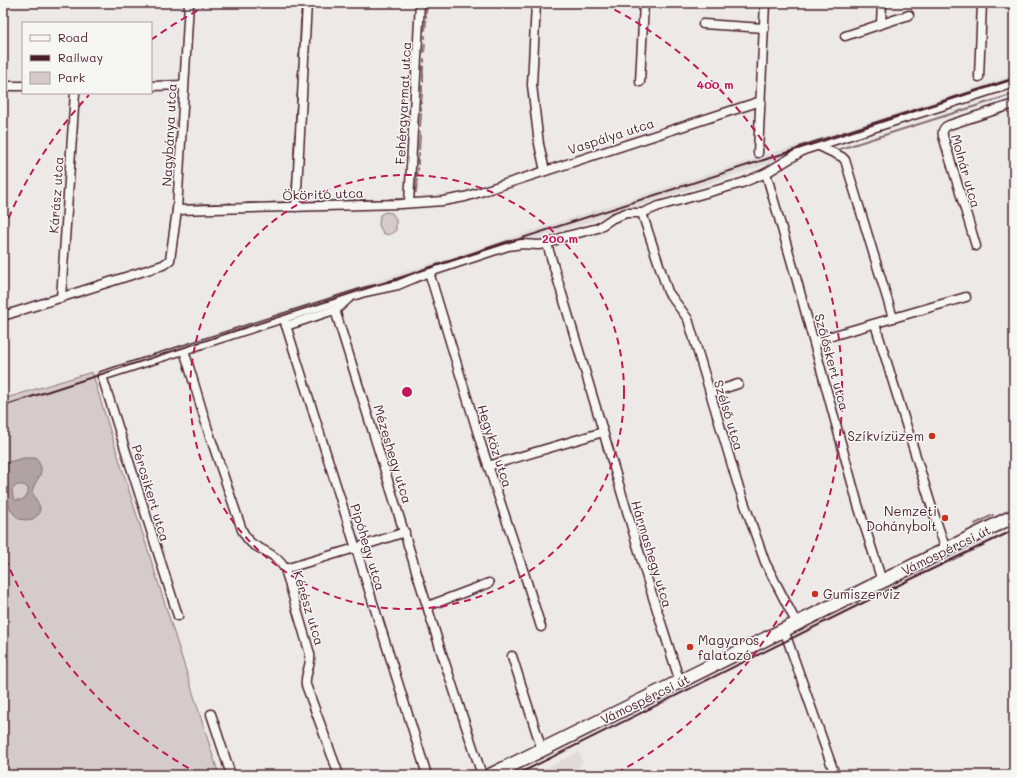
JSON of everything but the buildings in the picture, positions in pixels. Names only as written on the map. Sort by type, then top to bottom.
[{"type":"main road","name":"Vámospércsi út","points":[[491,775],[1014,516]]},
{"type":"street","name":"Nagybánya utca","points":[[61,298],[164,265],[171,258],[177,210],[189,3]]},
{"type":"street","points":[[296,207],[307,3]]},
{"type":"street","name":"Fehérgyarmat utca","points":[[409,203],[420,3]]},
{"type":"street","points":[[536,3],[532,85],[540,148],[545,171]]},
{"type":"street","points":[[640,82],[644,3]]},
{"type":"street","points":[[758,153],[765,3]]},
{"type":"street","points":[[881,24],[882,3]]},
{"type":"street","points":[[979,77],[982,3]]},
{"type":"street","points":[[845,36],[909,15]]},
{"type":"street","points":[[703,24],[764,28]]},
{"type":"street","points":[[285,323],[350,297],[369,291],[398,285],[429,272],[512,245],[547,244],[563,237],[598,228],[623,214],[632,212],[642,213],[663,205],[742,183],[766,173],[800,152],[1014,83]]},
{"type":"street","points":[[152,86],[184,85]]},
{"type":"street","points":[[3,86],[22,86]]},
{"type":"street","name":"Kárász utca","points":[[61,298],[75,94]]},
{"type":"street","name":"Vaspálya utca","points":[[469,195],[760,101]]},
{"type":"street","name":"Molnár utca","points":[[976,246],[943,136],[943,131],[945,127],[949,125],[1014,104]]},
{"type":"street","points":[[819,146],[842,157],[845,160],[893,318]]},
{"type":"street","name":"Szőlőskert utca","points":[[766,173],[814,341],[858,504],[882,581]]},
{"type":"street","name":"Ököritó utca","points":[[177,210],[409,203],[443,201],[469,195]]},
{"type":"street","name":"Szélső utca","points":[[642,213],[668,292],[688,319],[736,482],[766,565],[797,624]]},
{"type":"street","name":"Hármashegy utca","points":[[547,244],[680,682]]},
{"type":"street","name":"Hegyköz utca","points":[[429,272],[488,466],[541,627]]},
{"type":"street","points":[[184,350],[335,310],[350,297]]},
{"type":"street","points":[[814,341],[966,297]]},
{"type":"street","points":[[3,316],[61,298]]},
{"type":"street","name":"Mézeshegy utca","points":[[335,310],[482,775]]},
{"type":"street","name":"Pipóhegy utca","points":[[285,323],[426,775]]},
{"type":"street","points":[[876,324],[930,505],[946,550]]},
{"type":"street","name":"Pércsikert utca","points":[[178,616],[102,376],[184,350]]},
{"type":"street","name":"Kérész utca","points":[[184,350],[208,430],[242,530],[252,544],[276,558],[284,569],[310,654],[310,665],[306,678],[306,685],[339,775]]},
{"type":"street","points":[[710,392],[738,384]]},
{"type":"street","points":[[488,466],[603,432]]},
{"type":"street","points":[[284,569],[405,532]]},
{"type":"street","points":[[428,606],[489,582]]},
{"type":"street","points":[[784,630],[835,775]]},
{"type":"street","points":[[512,656],[542,750]]},
{"type":"street","points":[[211,714],[230,775]]},
{"type":"shaded area","points":[[1014,75],[1014,84],[95,382],[92,373]]},
{"type":"shaded area","points":[[24,458],[35,458],[41,467],[40,475],[32,492],[40,507],[39,514],[33,519],[19,519],[13,513],[3,496],[3,465],[8,462]],"holes":[[[17,485],[24,485],[28,488],[28,494],[22,500],[15,500],[12,490]]]},
{"type":"shaded area","points":[[1014,528],[1014,532],[904,584],[793,640],[792,637],[902,581]]},
{"type":"shaded area","points":[[579,752],[582,762],[572,775],[532,775]]},
{"type":"green space","points":[[385,212],[392,213],[396,220],[396,230],[388,234],[383,233],[379,225],[380,215]]},
{"type":"green space","points":[[92,372],[219,775],[3,775],[3,399]]},
{"type":"waterway","points":[[426,12],[427,7]]},
{"type":"waterway","points":[[301,15],[302,8]]},
{"type":"waterway","points":[[300,49],[301,20]]},
{"type":"waterway","points":[[425,30],[426,21]]},
{"type":"waterway","points":[[424,52],[425,44]]},
{"type":"waterway","points":[[298,79],[299,64]]},
{"type":"waterway","points":[[423,66],[423,71]]},
{"type":"waterway","points":[[423,73],[423,81]]},
{"type":"waterway","points":[[298,86],[298,92]]},
{"type":"waterway","points":[[422,86],[422,92]]},
{"type":"waterway","points":[[421,103],[422,94]]},
{"type":"waterway","points":[[837,150],[1014,94]]},
{"type":"waterway","points":[[297,96],[297,101]]},
{"type":"waterway","points":[[296,113],[297,107]]},
{"type":"waterway","points":[[420,127],[421,113]]},
{"type":"waterway","points":[[296,115],[296,128]]},
{"type":"waterway","points":[[419,149],[420,133]]},
{"type":"waterway","points":[[294,154],[295,134]]},
{"type":"waterway","points":[[418,157],[418,164]]},
{"type":"waterway","points":[[294,159],[294,169]]},
{"type":"waterway","points":[[292,196],[293,176]]},
{"type":"waterway","points":[[416,192],[417,180]]},
{"type":"waterway","points":[[390,199],[402,199]]},
{"type":"waterway","points":[[347,201],[355,200]]},
{"type":"waterway","points":[[360,200],[368,200]]},
{"type":"waterway","points":[[371,200],[376,200]]},
{"type":"waterway","points":[[305,202],[323,201]]},
{"type":"waterway","points":[[330,201],[343,201]]},
{"type":"waterway","points":[[267,203],[290,202]]},
{"type":"waterway","points":[[225,204],[231,203]]},
{"type":"waterway","points":[[247,203],[258,203]]},
{"type":"waterway","points":[[188,205],[208,204]]},
{"type":"waterway","points":[[213,204],[218,204]]},
{"type":"waterway","points":[[975,524],[993,515]]},
{"type":"railway","points":[[3,406],[1014,79]]},
{"type":"railway","points":[[516,775],[903,583],[1014,530]]},
{"type":"place","name":"Szíkvízüzem","points":[[932,436]]},
{"type":"place","name":"Nemzeti Dohánybolt","points":[[945,518]]},
{"type":"place","name":"Gumiszerviz","points":[[815,594]]},
{"type":"place","name":"Magyaros falatozó","points":[[690,647]]}]
